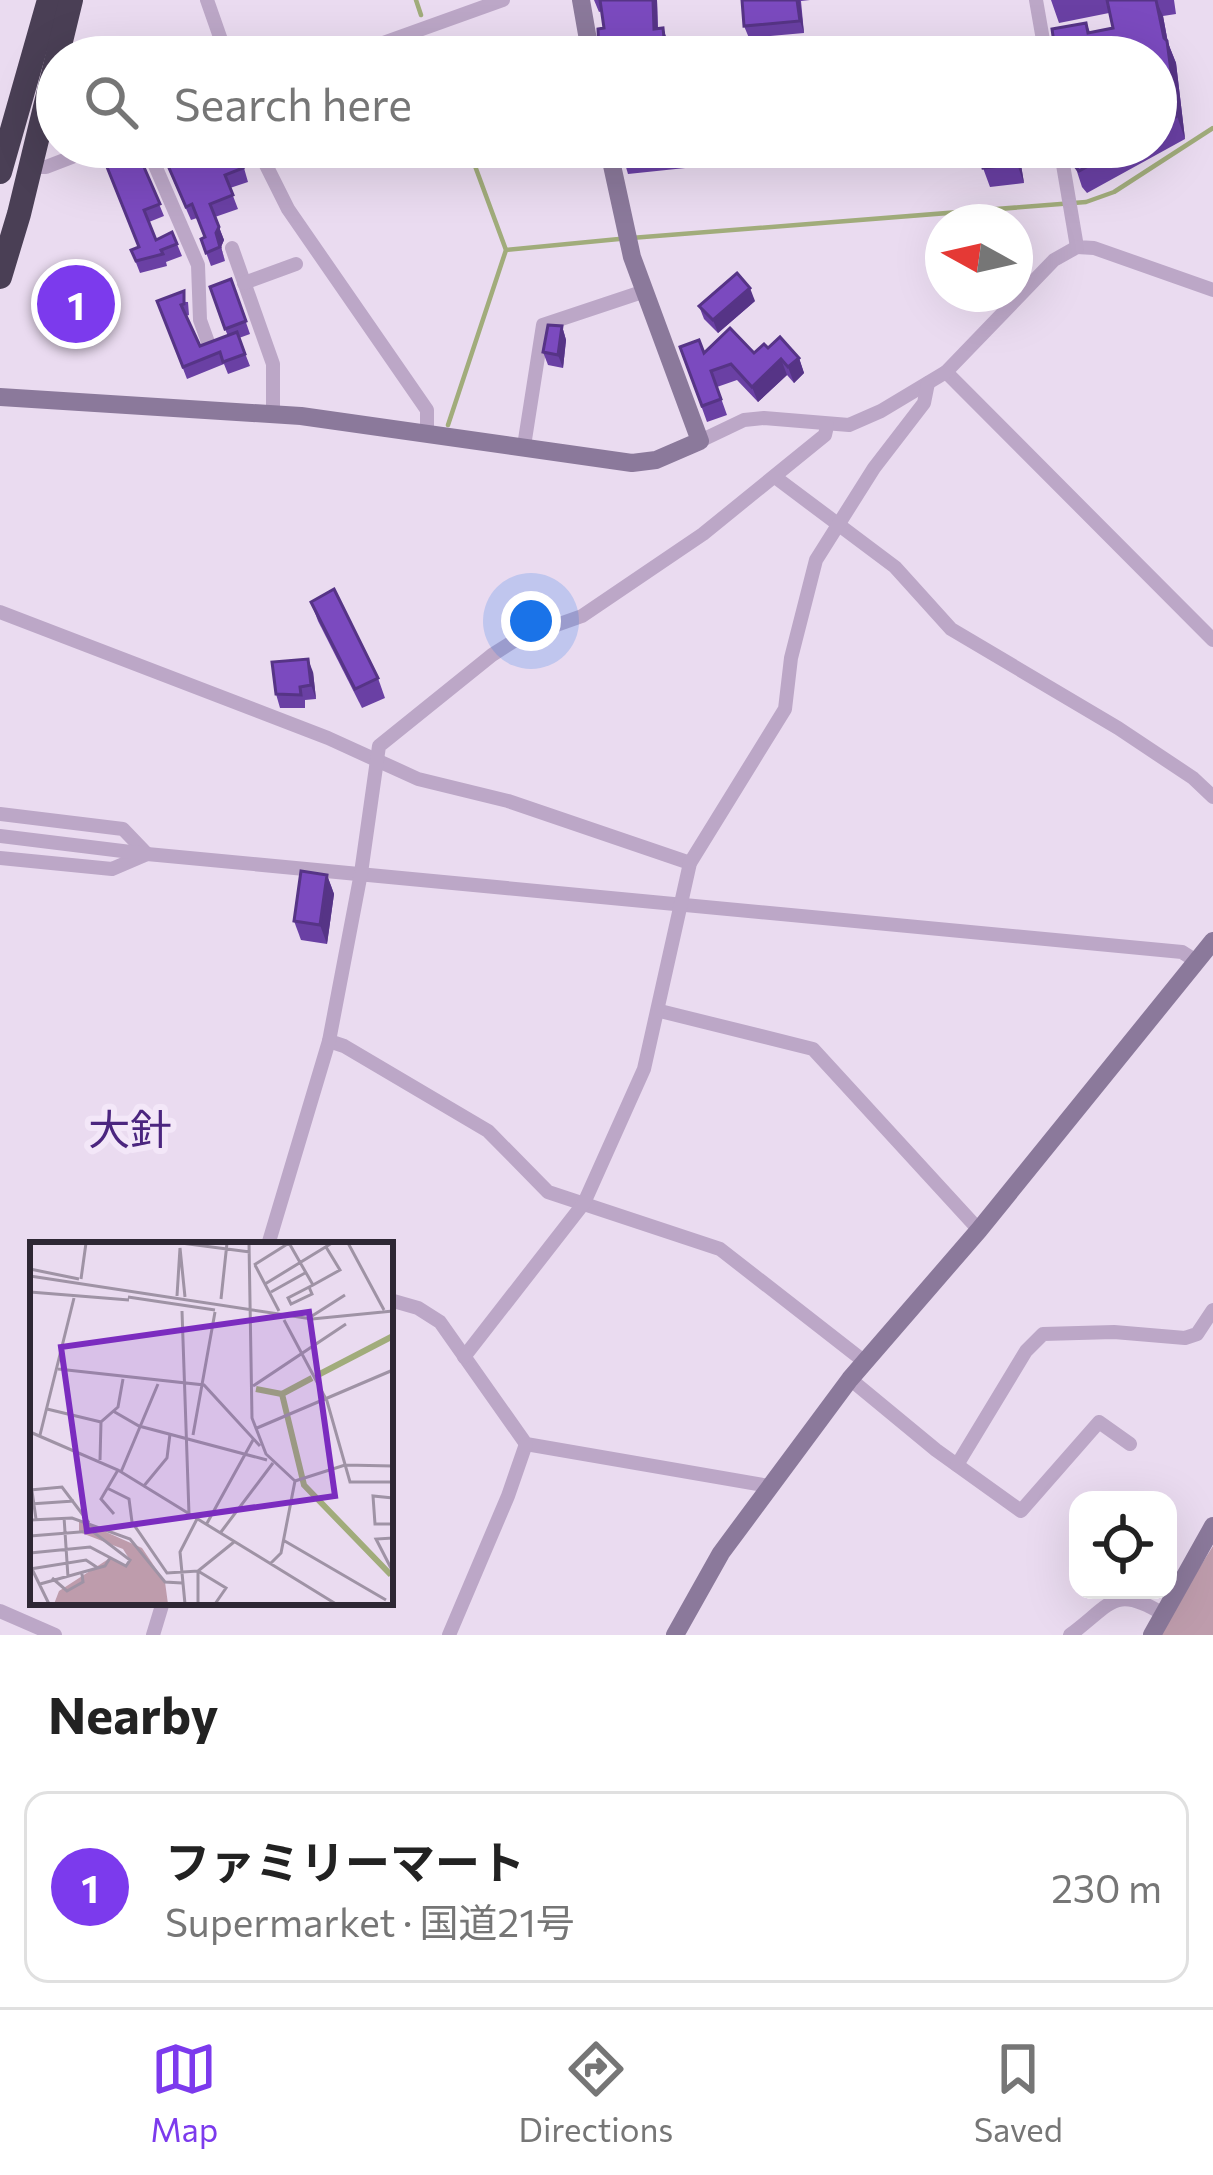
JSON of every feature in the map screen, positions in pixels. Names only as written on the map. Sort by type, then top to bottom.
[{"type":"highway","points":[[39,36],[49,0]]},
{"type":"highway","points":[[62,36],[71,0]]},
{"type":"highway","points":[[0,172],[36,46]]},
{"type":"highway","points":[[0,278],[20,214],[36,136]]},
{"type":"street","points":[[207,0],[219,36]]},
{"type":"street","points":[[403,36],[503,0]]},
{"type":"street","points":[[581,0],[588,36]]},
{"type":"street","points":[[1036,0],[1042,36]]},
{"type":"street","points":[[28,167],[36,167]]},
{"type":"street","points":[[156,168],[198,265],[200,320],[209,345]]},
{"type":"street","points":[[268,168],[288,209],[427,410],[427,431]]},
{"type":"street","points":[[612,168],[623,228],[700,441]]},
{"type":"street","points":[[1064,168],[1077,247]]},
{"type":"street","points":[[0,397],[273,414],[427,431],[632,463],[656,460],[744,421],[764,418],[849,425],[946,373],[1054,260],[1077,247],[1094,248],[1213,290]]},
{"type":"street","points":[[232,248],[273,364],[273,414]]},
{"type":"street","points":[[244,283],[296,264]]},
{"type":"street","points":[[524,446],[543,325],[645,291]]},
{"type":"street","points":[[946,373],[1213,640]]},
{"type":"street","points":[[464,1357],[584,1203],[644,1070],[690,863],[785,709],[791,658],[816,560],[874,469],[924,403],[928,383]]},
{"type":"street","points":[[269,1242],[329,1041],[362,873],[379,746],[492,655],[517,639],[582,616],[703,534],[825,435],[827,426]]},
{"type":"street","points":[[775,477],[895,567],[951,629],[1118,728],[1213,796]]},
{"type":"street","points":[[0,612],[418,779],[508,801],[690,863]]},
{"type":"street","points":[[0,814],[123,829],[147,854]]},
{"type":"street","points":[[0,836],[1182,952],[1196,962]]},
{"type":"street","points":[[0,858],[112,869],[147,854]]},
{"type":"street","points":[[675,1635],[722,1553],[850,1379],[980,1230],[1213,941]]},
{"type":"street","points":[[660,1011],[813,1049],[980,1230]]},
{"type":"street","points":[[329,1041],[488,1131],[548,1192],[720,1249],[865,1362]]},
{"type":"street","points":[[393,1301],[440,1322],[526,1444],[769,1486]]},
{"type":"street","points":[[957,1465],[1026,1351],[1042,1334],[1114,1332],[1185,1338],[1197,1334],[1213,1310]]},
{"type":"street","points":[[850,1379],[1011,1508],[1021,1511],[1100,1422],[1130,1444]]},
{"type":"street","points":[[449,1635],[526,1444]]},
{"type":"street","points":[[1152,1635],[1213,1526]]},
{"type":"street","points":[[1070,1635],[1122,1596],[1134,1596],[1163,1614]]},
{"type":"street","points":[[153,1635],[162,1605]]},
{"type":"street","points":[[0,1611],[56,1635]]},
{"type":"shaded area","points":[[1213,1546],[1213,1635],[1157,1635]]},
{"type":"building","points":[[600,0],[653,0],[654,29],[663,28],[664,36],[598,36],[598,29],[604,28]]},
{"type":"building","points":[[742,0],[797,0],[800,21],[744,26]]},
{"type":"building","points":[[1107,0],[1156,0],[1164,36],[1053,36],[1052,29],[1086,23],[1088,33],[1113,28]]},
{"type":"building","points":[[107,168],[144,168],[160,204],[144,210],[156,240],[172,232],[177,244],[161,250],[163,254],[136,261],[131,250],[139,247]]},
{"type":"building","points":[[169,168],[243,168],[225,175],[233,195],[210,204],[220,247],[206,253],[192,204],[186,207]]},
{"type":"building","points":[[65,268],[90,275],[78,315],[53,308]]},
{"type":"building","points":[[737,273],[750,288],[713,320],[699,306]]},
{"type":"building","points":[[231,279],[246,321],[225,329],[210,287]]},
{"type":"building","points":[[184,291],[181,305],[200,346],[237,332],[245,354],[223,362],[220,352],[183,367],[157,301]]},
{"type":"building","points":[[548,325],[562,326],[558,355],[543,352]]},
{"type":"building","points":[[730,328],[754,353],[780,337],[799,358],[788,367],[781,359],[752,387],[731,364],[711,371],[721,399],[702,406],[680,347],[699,340],[704,353]]},
{"type":"building","points":[[334,589],[378,678],[355,689],[311,602]]},
{"type":"building","points":[[308,659],[311,685],[300,687],[301,695],[276,694],[272,662]]},
{"type":"building","points":[[301,871],[327,875],[320,925],[294,921]]},
{"type":"waterway","points":[[416,0],[421,15]]},
{"type":"waterway","points":[[1177,151],[1213,128]]},
{"type":"waterway","points":[[448,425],[506,250],[476,168]]},
{"type":"waterway","points":[[631,238],[1086,202],[1114,192],[1151,168]]},
{"type":"waterway","points":[[506,250],[619,239]]},
{"type":"place","name":"ファミリーマート","points":[[76,304]]},
{"type":"district","name":"大針","points":[[130,1128]]}]
